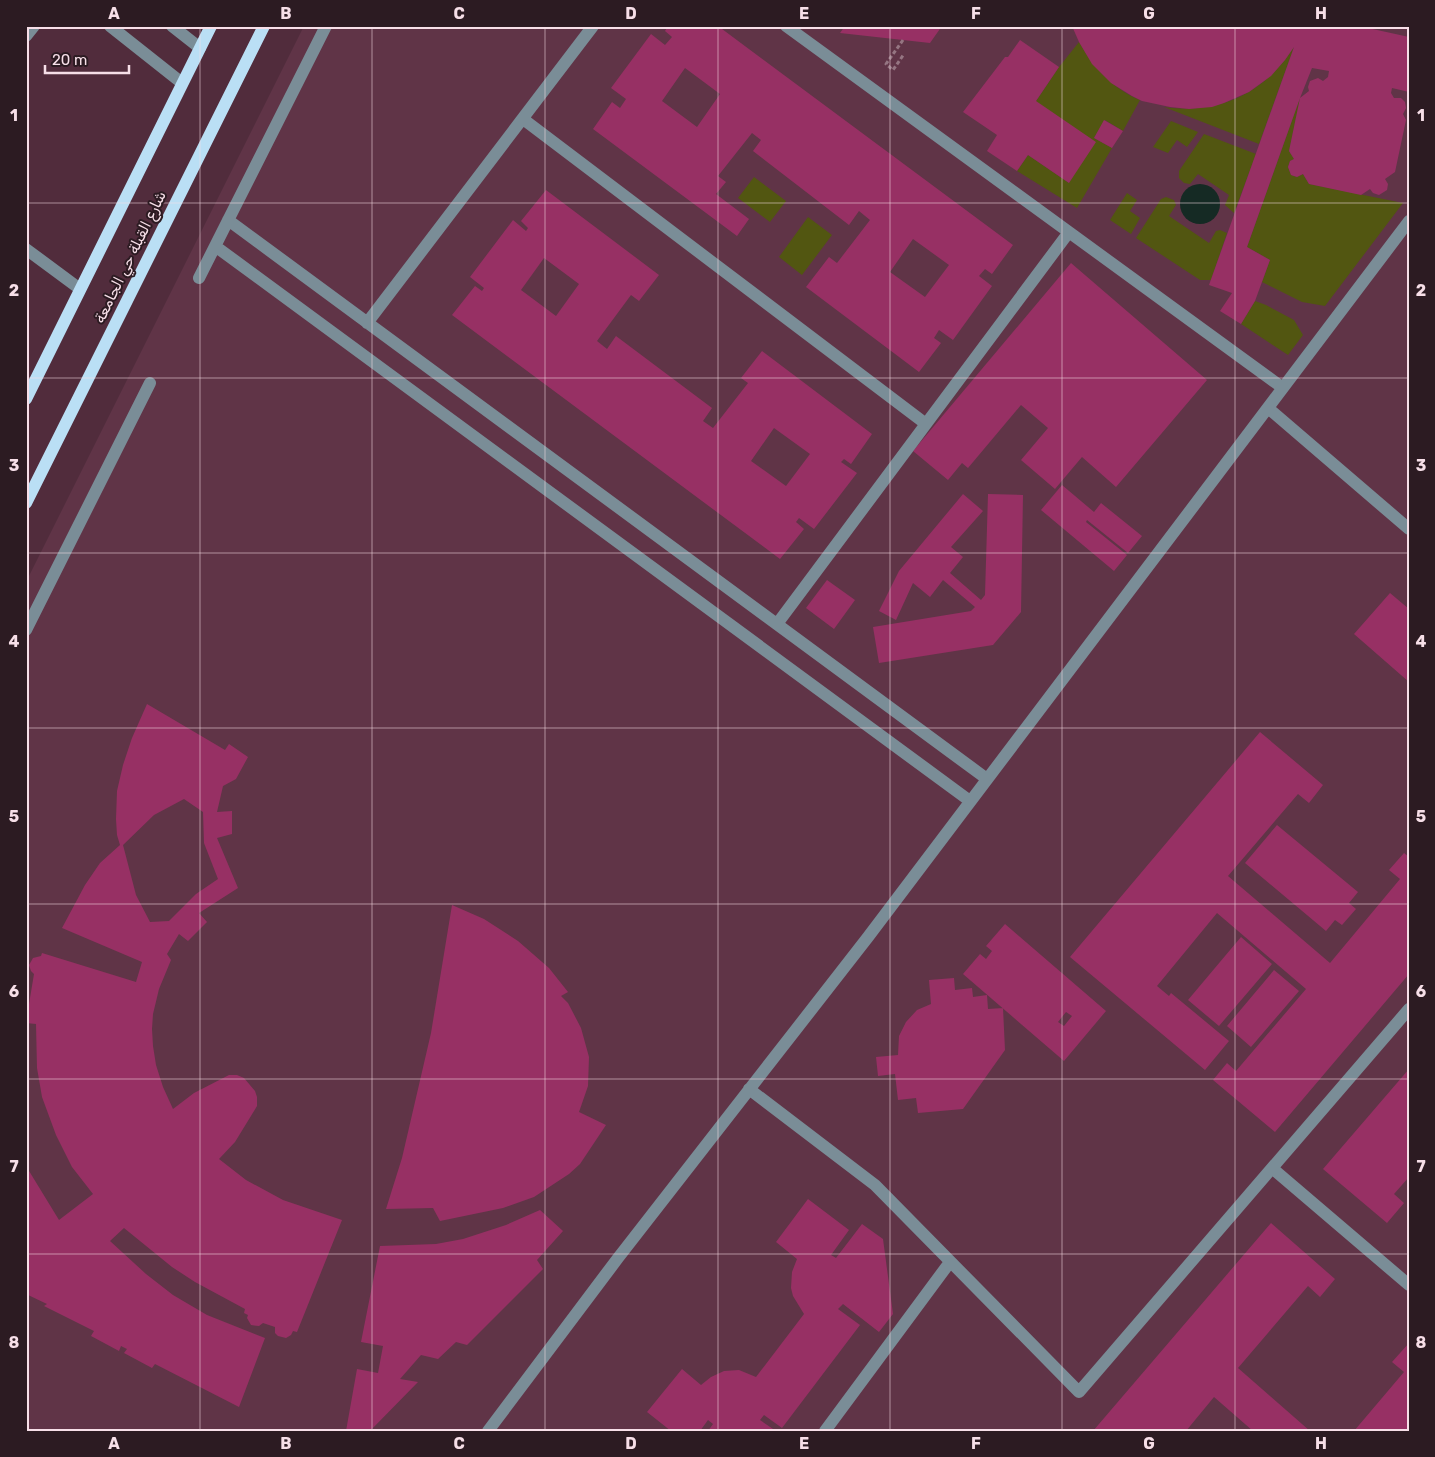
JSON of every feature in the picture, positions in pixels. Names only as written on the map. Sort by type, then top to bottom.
[{"type":"main road","name":"شارع القبلة حي الجامعة","points":[[26,399],[211,26]]},
{"type":"main road","name":"شارع القبلة حي الجامعة","points":[[26,503],[264,26]]},
{"type":"street","points":[[26,36],[34,26]]},
{"type":"street","points":[[172,26],[200,48]]},
{"type":"street","points":[[199,278],[326,26]]},
{"type":"street","points":[[367,323],[593,26]]},
{"type":"street","points":[[786,26],[1283,388]]},
{"type":"street","points":[[116,28],[182,83]]},
{"type":"street","points":[[523,119],[926,424]]},
{"type":"street","points":[[228,220],[987,779]]},
{"type":"street","points":[[488,1431],[618,1258],[868,937],[1409,221]]},
{"type":"street","points":[[777,624],[1069,232]]},
{"type":"street","points":[[215,246],[970,801]]},
{"type":"street","points":[[26,250],[80,289]]},
{"type":"street","points":[[26,630],[150,384]]},
{"type":"street","points":[[1268,408],[1409,529]]},
{"type":"street","points":[[749,1089],[875,1185],[1079,1392],[1409,1009]]},
{"type":"street","points":[[1272,1168],[1409,1285]]},
{"type":"street","points":[[824,1431],[950,1262]]},
{"type":"path","points":[[903,40],[886,64],[893,70],[904,54]]},
{"type":"shaded area","points":[[304,26],[1409,26],[1409,1431],[26,1431],[26,582]]},
{"type":"shaded area","points":[[1079,42],[1098,69],[1112,83],[1140,100],[1123,131],[1105,120],[1094,138],[1112,148],[1077,208],[1017,171],[1028,155],[1069,183],[1036,101]]},
{"type":"shaded area","points":[[1294,47],[1259,144],[1164,107],[1184,109],[1204,107],[1222,104],[1239,97],[1269,77]]},
{"type":"shaded area","points":[[1300,98],[1289,151],[1294,159],[1290,161],[1288,167],[1291,175],[1297,177],[1303,174],[1309,184],[1403,203],[1325,306],[1302,302],[1262,282],[1270,260],[1247,247]]},
{"type":"shaded area","points":[[1171,121],[1198,132],[1187,147],[1177,140],[1168,153],[1153,147]]},
{"type":"shaded area","points":[[1204,134],[1256,154],[1234,213],[1225,205],[1229,195],[1198,174],[1190,184],[1184,183],[1179,178],[1179,171]]},
{"type":"shaded area","points":[[754,177],[786,201],[770,222],[738,198]]},
{"type":"shaded area","points":[[1200,184],[1211,187],[1217,193],[1220,204],[1217,215],[1211,221],[1200,224],[1189,221],[1183,215],[1180,204],[1183,193],[1189,187]]},
{"type":"shaded area","points":[[1127,193],[1137,200],[1130,211],[1140,218],[1131,234],[1110,220]]},
{"type":"shaded area","points":[[1166,197],[1174,200],[1176,205],[1169,216],[1209,243],[1216,231],[1220,230],[1227,233],[1211,280],[1200,280],[1136,238],[1161,199]]},
{"type":"shaded area","points":[[808,217],[832,235],[802,275],[779,257]]},
{"type":"shaded area","points":[[1255,301],[1294,320],[1303,335],[1288,355],[1241,324]]},
{"type":"building","points":[[668,26],[718,26],[1013,245],[992,274],[985,269],[979,276],[992,286],[953,340],[939,330],[934,338],[941,343],[919,372],[806,287],[829,257],[837,263],[870,220],[859,211],[849,225],[753,151],[761,140],[752,133],[718,176],[726,182],[716,194],[749,219],[737,236],[593,129],[612,102],[620,108],[626,99],[611,88],[651,34],[665,45],[672,37],[665,31]],"holes":[[[685,68],[720,94],[697,127],[662,101]],[[913,239],[949,265],[925,297],[890,272]]]},
{"type":"building","points":[[845,26],[942,26],[930,43],[840,33]]},
{"type":"building","points":[[1072,26],[1359,26],[1409,37],[1409,92],[1392,88],[1391,93],[1394,98],[1401,98],[1405,102],[1406,108],[1403,114],[1406,120],[1395,172],[1385,179],[1388,184],[1387,190],[1379,195],[1373,193],[1370,189],[1361,195],[1309,184],[1303,174],[1297,177],[1291,175],[1288,167],[1290,161],[1294,159],[1289,151],[1300,98],[1247,247],[1270,260],[1255,301],[1241,324],[1220,311],[1232,293],[1209,285],[1294,47],[1271,76],[1249,92],[1212,107],[1189,109],[1142,101],[1132,96],[1111,83],[1092,64]],"holes":[[[1312,68],[1329,71],[1328,77],[1323,81],[1318,78],[1310,81],[1309,91],[1300,98]]]},
{"type":"building","points":[[1020,40],[1059,67],[1036,101],[1096,142],[1069,183],[1028,155],[1017,171],[987,151],[997,135],[963,112]]},
{"type":"building","points":[[1104,120],[1123,131],[1112,148],[1094,138]]},
{"type":"building","points":[[546,190],[659,275],[639,301],[631,295],[597,341],[607,349],[616,336],[712,408],[703,421],[713,428],[748,383],[741,378],[762,351],[872,434],[851,464],[844,459],[841,462],[857,473],[814,529],[799,518],[796,522],[804,529],[780,559],[452,315],[475,286],[482,291],[484,288],[470,277],[513,220],[526,231],[528,228],[521,221]],"holes":[[[544,258],[579,284],[556,316],[521,290]],[[774,428],[810,454],[786,486],[751,461]]]},
{"type":"building","points":[[1071,263],[1207,380],[1116,487],[1082,457],[1055,489],[1021,460],[1048,428],[1021,405],[968,468],[962,463],[948,480],[913,451]]},
{"type":"building","points":[[1062,485],[1094,512],[1101,503],[1142,536],[1128,553],[1087,520],[1086,522],[1127,555],[1114,571],[1041,510]]},
{"type":"building","points":[[963,494],[983,511],[951,547],[963,557],[950,573],[981,600],[985,595],[988,494],[1023,495],[1021,612],[993,645],[879,663],[873,627],[971,611],[975,607],[943,580],[930,597],[913,583],[896,620],[879,611],[899,571]]},
{"type":"building","points":[[827,580],[855,600],[834,629],[806,608]]},
{"type":"building","points":[[1390,593],[1409,609],[1409,682],[1354,634]]},
{"type":"building","points":[[147,704],[225,750],[229,744],[248,757],[236,779],[223,786],[217,812],[232,811],[232,834],[217,838],[238,888],[199,913],[207,922],[188,941],[179,934],[167,954],[171,960],[159,989],[153,1014],[152,1029],[156,1065],[163,1087],[173,1109],[194,1093],[229,1075],[237,1075],[244,1078],[255,1091],[257,1106],[235,1142],[219,1159],[246,1180],[283,1200],[342,1220],[297,1332],[293,1331],[286,1338],[275,1333],[275,1327],[263,1323],[259,1326],[251,1325],[247,1318],[248,1315],[244,1313],[245,1309],[195,1282],[172,1267],[124,1228],[110,1241],[146,1274],[173,1295],[207,1315],[265,1338],[239,1407],[155,1364],[152,1368],[124,1353],[127,1349],[121,1346],[119,1351],[91,1336],[94,1331],[44,1306],[47,1304],[26,1294],[26,1166],[59,1220],[93,1194],[72,1167],[56,1135],[42,1097],[37,1068],[36,1024],[26,1023],[26,1005],[29,1004],[34,974],[29,965],[33,958],[41,956],[42,953],[136,982],[142,962],[62,928],[85,885],[100,863],[120,845],[116,819],[117,791],[132,738]],"holes":[[[184,799],[203,812],[204,843],[218,879],[196,894],[169,921],[150,922],[136,895],[123,845],[154,815]]]},
{"type":"building","points":[[1260,732],[1323,785],[1309,803],[1298,794],[1228,876],[1330,963],[1400,879],[1389,870],[1404,853],[1409,857],[1409,974],[1275,1132],[1213,1080],[1227,1063],[1236,1071],[1306,989],[1217,913],[1157,986],[1169,996],[1171,993],[1229,1041],[1205,1070],[1070,957]]},
{"type":"building","points":[[1277,825],[1358,892],[1349,903],[1356,909],[1342,925],[1335,920],[1326,931],[1245,863]]},
{"type":"building","points":[[452,905],[484,919],[518,941],[549,968],[568,992],[561,996],[568,1003],[581,1028],[589,1057],[588,1086],[579,1112],[606,1125],[580,1164],[569,1174],[534,1197],[503,1208],[440,1221],[433,1208],[386,1209],[402,1158],[431,1033]]},
{"type":"building","points":[[1005,924],[1106,1011],[1064,1061],[963,974],[980,954],[986,959],[992,951],[986,946]],"holes":[[[1066,1012],[1072,1016],[1064,1026],[1058,1022]]]},
{"type":"building","points":[[1241,937],[1272,964],[1219,1026],[1188,1000]]},
{"type":"building","points":[[1274,970],[1299,991],[1251,1047],[1227,1026]]},
{"type":"building","points":[[954,978],[955,990],[972,988],[973,997],[987,995],[988,1009],[1003,1008],[1005,1050],[963,1109],[918,1113],[916,1098],[898,1100],[895,1074],[878,1076],[876,1057],[898,1055],[899,1036],[906,1022],[917,1010],[931,1004],[929,980]]},
{"type":"building","points":[[1409,1069],[1409,1177],[1394,1194],[1404,1203],[1387,1223],[1323,1169]]},
{"type":"building","points":[[808,1199],[849,1230],[831,1255],[836,1258],[862,1224],[883,1239],[893,1314],[879,1332],[843,1304],[838,1309],[860,1325],[782,1428],[764,1415],[760,1420],[776,1431],[708,1431],[713,1424],[708,1420],[700,1431],[671,1431],[647,1412],[682,1369],[701,1385],[711,1377],[724,1371],[739,1370],[756,1377],[804,1314],[793,1296],[791,1288],[792,1272],[797,1259],[776,1242]]},
{"type":"building","points":[[540,1210],[563,1231],[537,1260],[543,1269],[467,1345],[456,1342],[438,1359],[421,1355],[400,1379],[418,1382],[370,1431],[346,1431],[357,1369],[378,1373],[383,1346],[361,1342],[380,1246],[436,1244],[463,1239],[506,1225]]},
{"type":"building","points":[[1271,1223],[1335,1279],[1320,1297],[1308,1286],[1238,1368],[1310,1431],[1253,1431],[1214,1397],[1186,1431],[1093,1431]]},
{"type":"building","points":[[1409,1343],[1409,1431],[1354,1431],[1404,1372],[1392,1362]]}]
